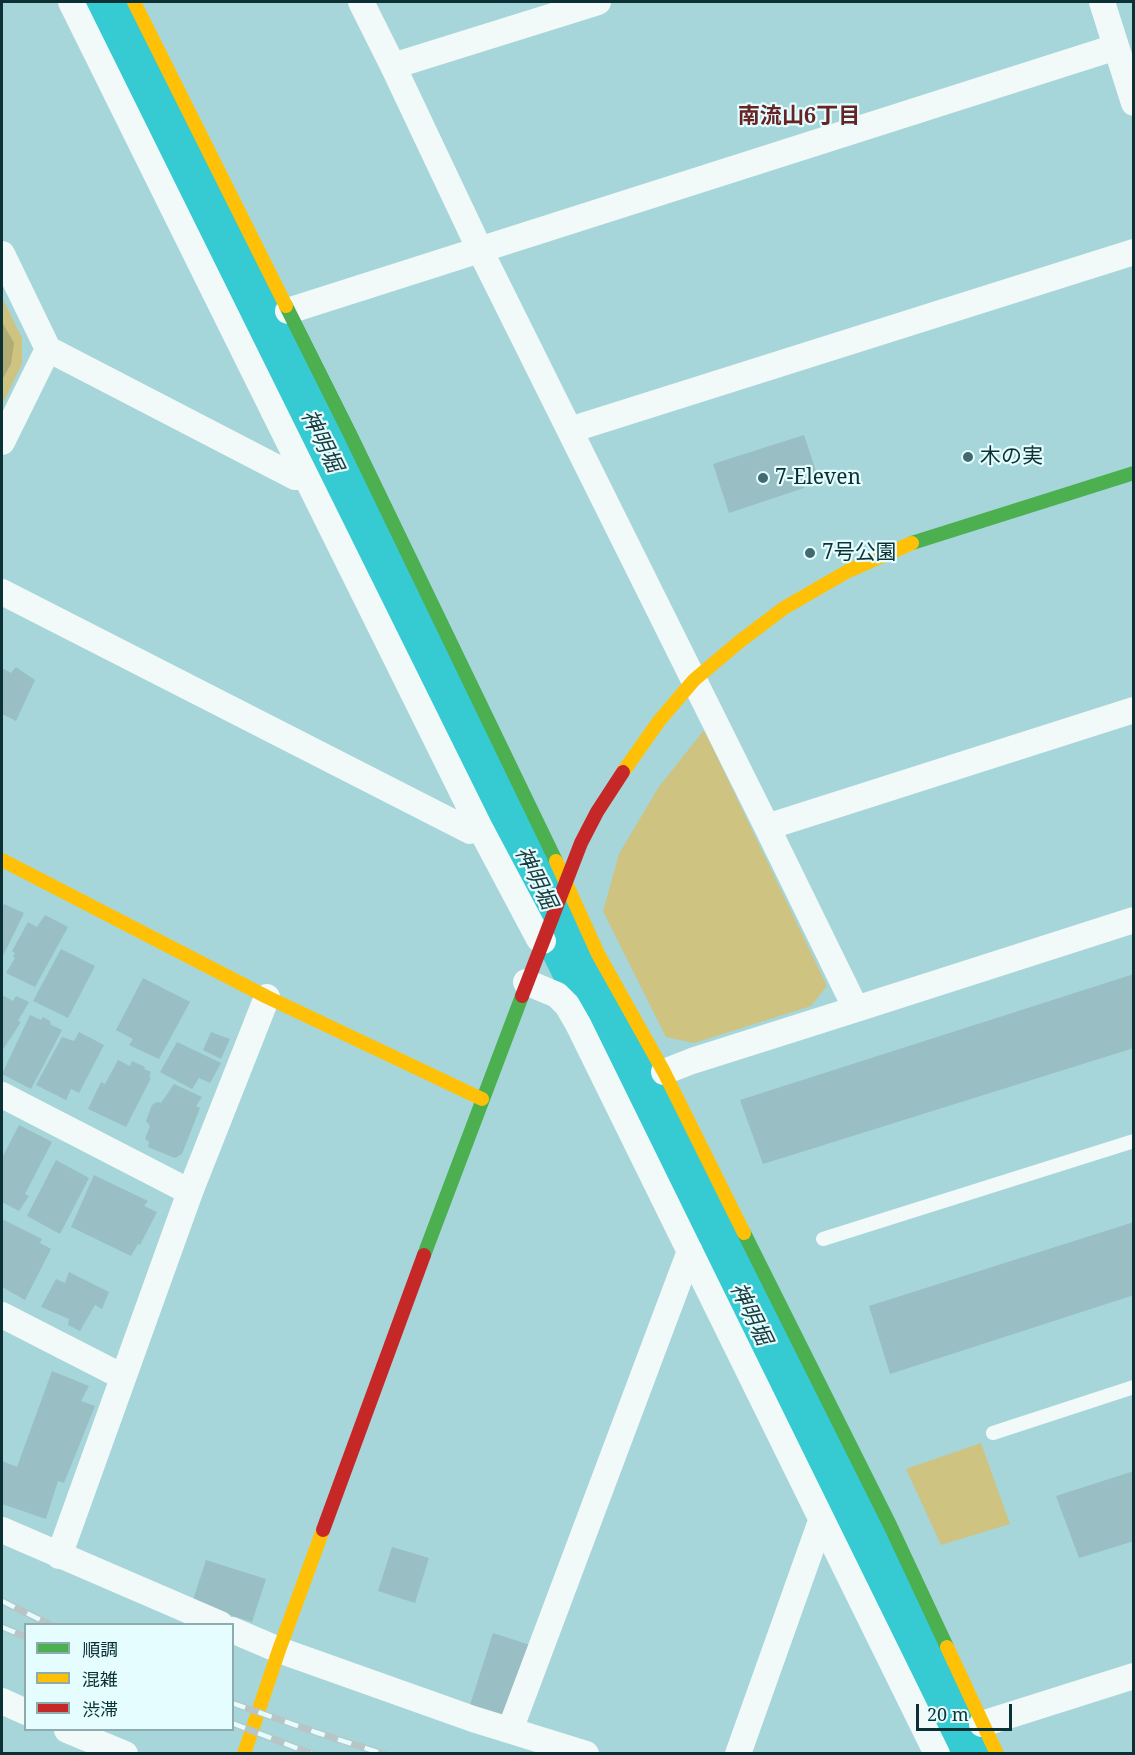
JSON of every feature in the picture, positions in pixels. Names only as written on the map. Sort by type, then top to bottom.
[{"type":"street","points":[[71,2],[479,826],[534,930],[544,939]]},
{"type":"street","points":[[134,2],[350,434],[564,886],[598,954],[664,1072],[889,1523],[997,1754]]},
{"type":"street","points":[[361,2],[480,250],[856,1009]]},
{"type":"street","points":[[393,66],[598,2]]},
{"type":"street","points":[[1102,2],[1134,103]]},
{"type":"street","points":[[288,311],[1116,47]]},
{"type":"street","points":[[570,430],[1134,252]]},
{"type":"street","points":[[2,255],[48,350],[295,477],[304,473]]},
{"type":"street","points":[[2,442],[48,350]]},
{"type":"street","points":[[244,1754],[279,1650],[482,1099],[581,843],[597,812],[659,721],[694,680],[739,642],[784,608],[848,571],[913,543],[1134,473]]},
{"type":"street","points":[[2,592],[470,831],[479,826]]},
{"type":"street","points":[[767,827],[1134,710]]},
{"type":"street","points":[[2,860],[267,997],[482,1099]]},
{"type":"street","points":[[664,1072],[692,1061],[1134,920]]},
{"type":"street","points":[[526,982],[557,995],[567,1005],[578,1024],[937,1754]]},
{"type":"street","points":[[59,1556],[190,1192],[267,997]]},
{"type":"street","points":[[2,1095],[190,1192]]},
{"type":"street","points":[[510,1730],[690,1251]]},
{"type":"street","points":[[2,1315],[123,1377]]},
{"type":"street","points":[[738,1754],[821,1521]]},
{"type":"street","points":[[2,1530],[218,1623]]},
{"type":"street","points":[[234,1631],[279,1650],[473,1719],[586,1754]]},
{"type":"street","points":[[982,1724],[1134,1676]]},
{"type":"street","points":[[69,1731],[125,1754]]},
{"type":"lane","points":[[824,1239],[1134,1141]]},
{"type":"lane","points":[[993,1433],[1134,1387]]},
{"type":"shaded area","points":[[2,297],[22,338],[22,364],[2,405]]},
{"type":"shaded area","points":[[2,322],[14,343],[11,364],[2,380]]},
{"type":"shaded area","points":[[704,730],[827,986],[811,1006],[694,1043],[666,1037],[603,911],[619,854],[658,788]]},
{"type":"shaded area","points":[[981,1443],[1010,1524],[941,1545],[906,1469]]},
{"type":"building","points":[[804,435],[819,480],[803,485],[804,488],[729,513],[713,464]]},
{"type":"building","points":[[16,667],[35,680],[16,721],[2,714],[2,668],[11,673]]},
{"type":"building","points":[[4,904],[24,913],[2,958],[2,909]]},
{"type":"building","points":[[45,915],[68,927],[35,987],[6,973],[15,958],[13,956],[15,953],[12,951],[28,922],[37,927]]},
{"type":"building","points":[[61,949],[95,966],[68,1018],[33,1001]]},
{"type":"building","points":[[1134,974],[1134,1048],[763,1164],[740,1100]]},
{"type":"building","points":[[143,978],[190,1002],[159,1059],[129,1045],[133,1039],[116,1030]]},
{"type":"building","points":[[2,995],[13,1001],[16,996],[29,1002],[18,1021],[21,1022],[2,1051]]},
{"type":"building","points":[[30,1015],[41,1020],[43,1017],[50,1021],[51,1025],[62,1030],[31,1089],[2,1074]]},
{"type":"building","points":[[79,1032],[104,1045],[79,1093],[71,1089],[66,1100],[36,1085],[62,1037],[74,1041]]},
{"type":"building","points":[[211,1032],[230,1039],[221,1059],[203,1050]]},
{"type":"building","points":[[177,1042],[221,1063],[210,1083],[199,1078],[192,1089],[160,1072]]},
{"type":"building","points":[[118,1060],[130,1066],[132,1061],[151,1072],[149,1077],[151,1078],[126,1127],[88,1109],[101,1082],[105,1084]]},
{"type":"building","points":[[174,1084],[202,1097],[196,1106],[200,1108],[182,1154],[175,1158],[148,1147],[149,1142],[145,1139],[150,1126],[146,1121],[152,1105],[157,1102],[161,1103]]},
{"type":"building","points":[[19,1125],[52,1142],[25,1194],[29,1196],[19,1211],[2,1202],[2,1158]]},
{"type":"building","points":[[56,1160],[89,1178],[60,1234],[27,1216]]},
{"type":"building","points":[[94,1175],[148,1201],[144,1206],[157,1212],[140,1245],[138,1244],[131,1256],[71,1227]]},
{"type":"building","points":[[2,1219],[42,1239],[40,1243],[51,1249],[25,1300],[2,1287]]},
{"type":"building","points":[[1134,1222],[1134,1295],[890,1374],[869,1306]]},
{"type":"building","points":[[69,1272],[109,1292],[102,1309],[95,1305],[80,1331],[68,1325],[69,1319],[41,1307],[56,1279],[65,1283]]},
{"type":"building","points":[[52,1371],[89,1386],[81,1401],[95,1406],[64,1483],[58,1481],[46,1519],[2,1504],[2,1461],[17,1467]]},
{"type":"building","points":[[1134,1471],[1134,1541],[1079,1558],[1056,1496]]},
{"type":"building","points":[[392,1547],[429,1558],[415,1603],[378,1591]]},
{"type":"building","points":[[206,1560],[266,1579],[252,1622],[192,1603]]},
{"type":"building","points":[[493,1633],[533,1646],[510,1718],[470,1705]]},
{"type":"waterway","name":"神明堀","points":[[104,2],[967,1754]]},
{"type":"railway","points":[[2,1601],[47,1623]]},
{"type":"railway","points":[[2,1627],[24,1636]]},
{"type":"railway","points":[[234,1704],[384,1754]]},
{"type":"railway","points":[[234,1724],[312,1754]]},
{"type":"traffic: fast","points":[[286,306],[556,861]]},
{"type":"traffic: fast","points":[[912,543],[1134,473]]},
{"type":"traffic: fast","points":[[424,1255],[522,996]]},
{"type":"traffic: fast","points":[[744,1233],[889,1523],[947,1647]]},
{"type":"traffic: slow","points":[[134,2],[286,306]]},
{"type":"traffic: slow","points":[[623,772],[659,721],[694,680],[739,642],[784,608],[848,571],[912,543]]},
{"type":"traffic: slow","points":[[2,860],[267,997],[482,1099]]},
{"type":"traffic: slow","points":[[556,861],[598,954],[664,1072],[744,1233]]},
{"type":"traffic: slow","points":[[244,1754],[323,1530]]},
{"type":"traffic: slow","points":[[947,1647],[997,1754]]},
{"type":"traffic: jam","points":[[522,996],[581,843],[597,812],[623,772]]},
{"type":"traffic: jam","points":[[323,1530],[424,1255]]},
{"type":"place","name":"木の実","points":[[968,457]]},
{"type":"place","name":"7-Eleven","points":[[763,478]]},
{"type":"place","name":"7号公園","points":[[810,553]]},
{"type":"district","name":"南流山6丁目","points":[[799,117]]}]
